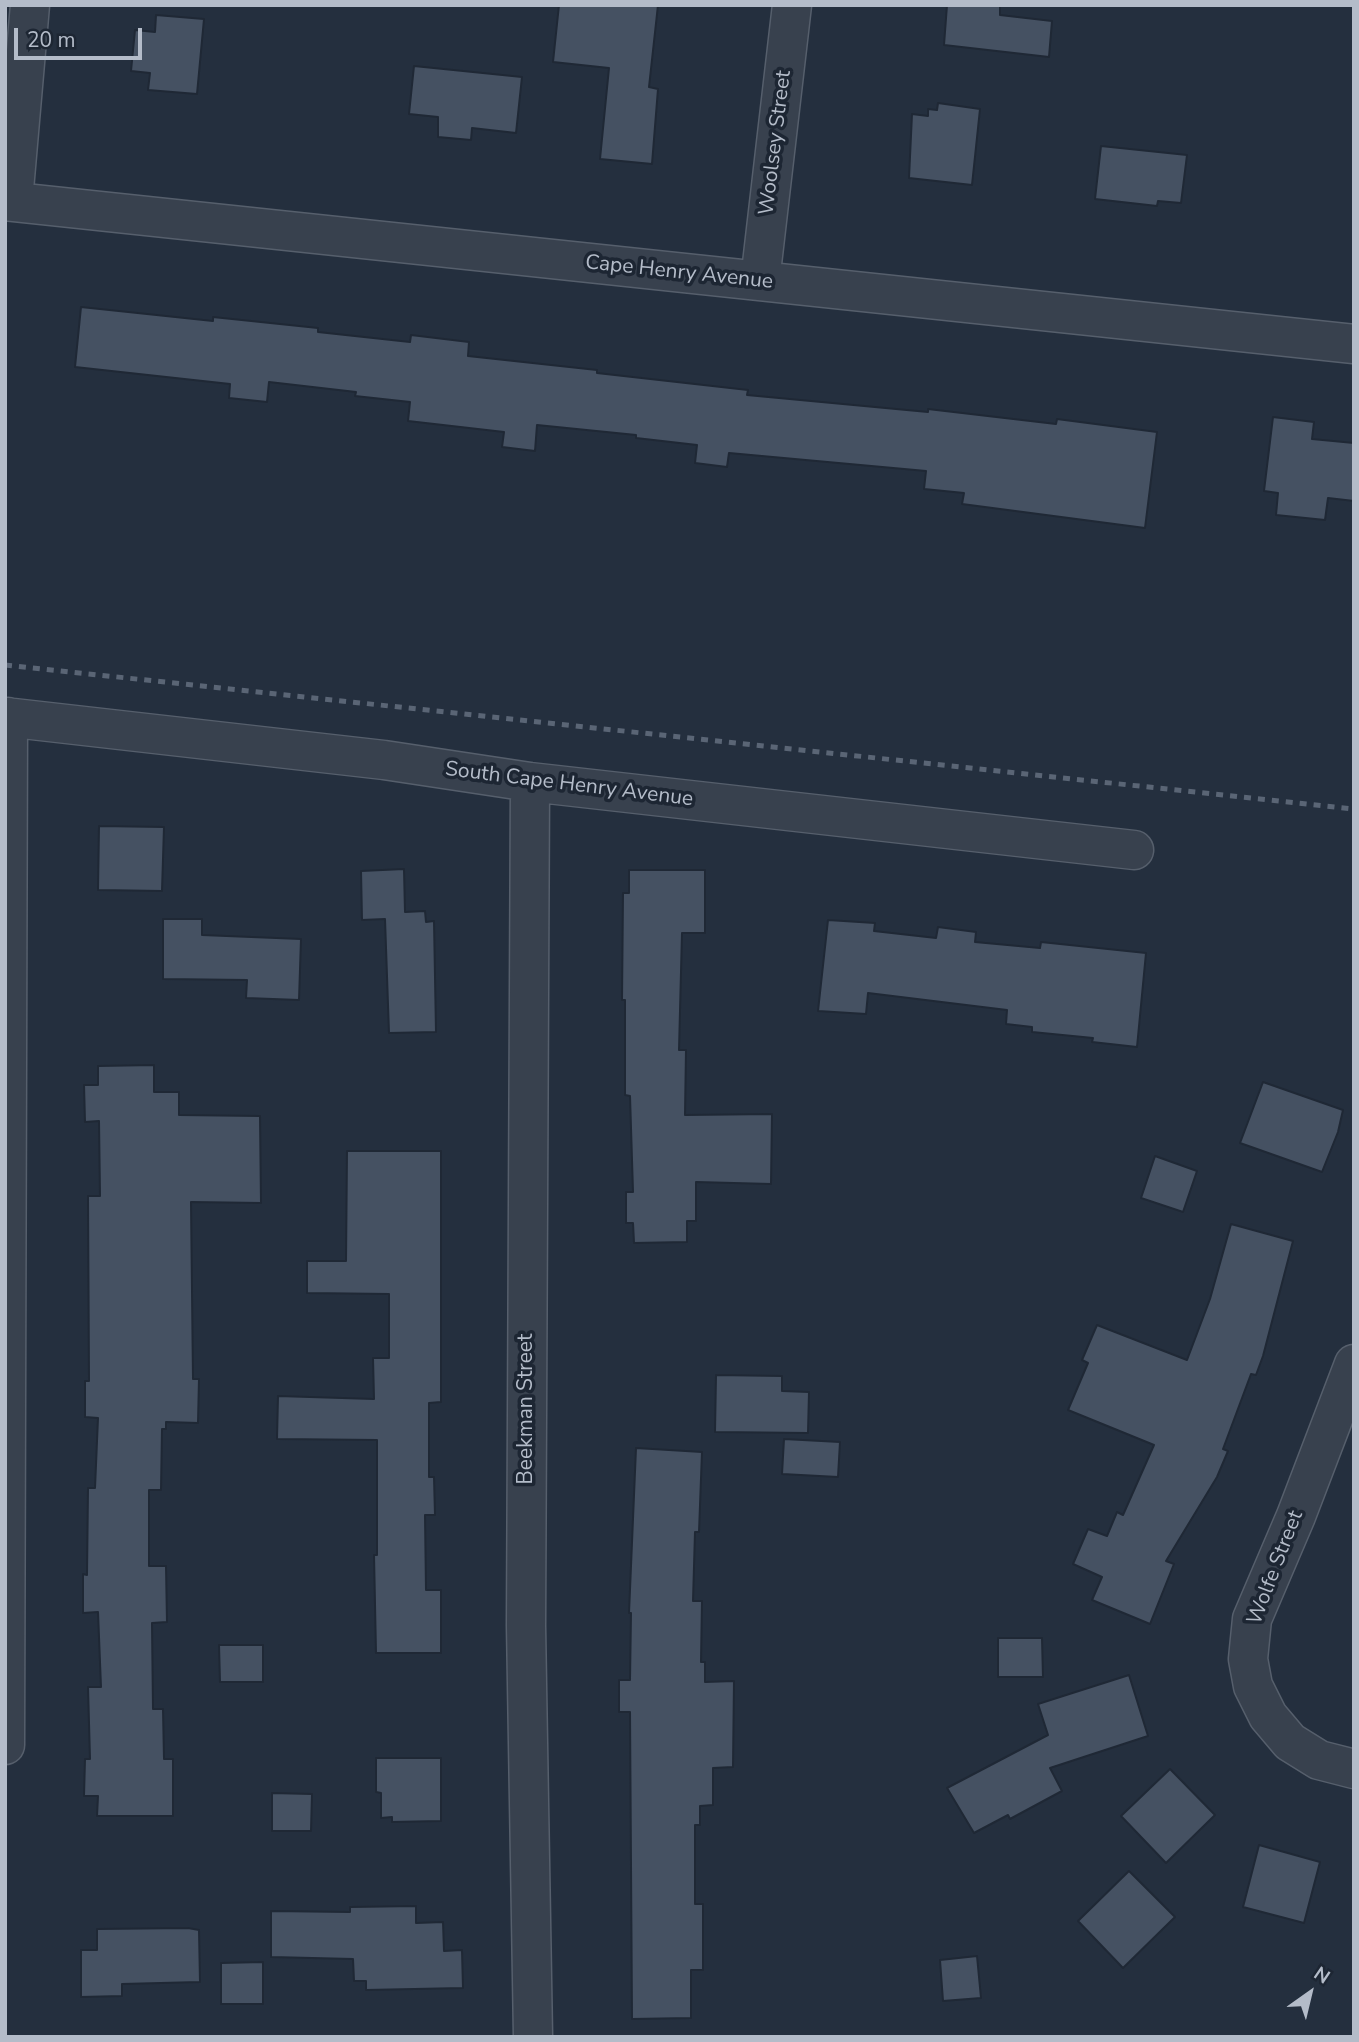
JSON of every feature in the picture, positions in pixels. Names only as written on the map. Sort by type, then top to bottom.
[{"type":"street","points":[[9,201],[30,5]]},
{"type":"street","name":"Woolsey Street","points":[[760,281],[792,5]]},
{"type":"street","name":"Cape Henry Avenue","points":[[9,201],[1354,344]]},
{"type":"street","points":[[5,1745],[6,717]]},
{"type":"street","name":"South Cape Henry Avenue","points":[[6,717],[384,760],[530,782],[1134,850]]},
{"type":"street","name":"Beekman Street","points":[[530,782],[526,1625],[533,2037]]},
{"type":"street","name":"Wolfe Street","points":[[1354,1364],[1296,1516],[1252,1619],[1248,1659],[1253,1686],[1268,1716],[1290,1742],[1320,1760],[1354,1769]]},
{"type":"building","points":[[559,5],[658,5],[649,87],[658,89],[652,164],[600,159],[609,68],[553,62]]},
{"type":"building","points":[[947,5],[1000,5],[1000,15],[1052,21],[1049,57],[944,45]]},
{"type":"building","points":[[156,15],[204,19],[197,94],[148,90],[150,73],[131,71],[135,30],[155,32]]},
{"type":"building","points":[[414,66],[522,77],[516,133],[472,128],[471,140],[438,137],[438,117],[409,114]]},
{"type":"building","points":[[938,103],[980,109],[972,185],[909,178],[912,114],[928,116],[928,109],[937,110]]},
{"type":"building","points":[[1101,146],[1187,155],[1181,203],[1158,201],[1157,206],[1095,199]]},
{"type":"building","points":[[81,307],[213,321],[213,317],[318,328],[318,332],[410,342],[411,335],[469,342],[468,356],[748,390],[747,395],[928,412],[928,409],[1056,424],[1057,419],[1157,432],[1145,528],[962,504],[964,493],[924,489],[926,471],[729,453],[727,467],[695,463],[697,445],[636,438],[636,435],[537,425],[535,451],[502,447],[504,432],[408,421],[410,402],[355,396],[356,392],[269,382],[267,402],[229,398],[230,384],[75,367]]},
{"type":"building","points":[[1273,417],[1314,422],[1312,439],[1354,443],[1354,501],[1328,498],[1325,520],[1276,515],[1278,493],[1264,491]]},
{"type":"building","points":[[99,826],[164,827],[162,891],[98,890]]},
{"type":"building","points":[[404,869],[405,912],[425,911],[426,922],[434,921],[436,1032],[389,1033],[385,919],[362,920],[361,871]]},
{"type":"building","points":[[629,870],[705,870],[705,933],[682,933],[679,1050],[686,1050],[685,1115],[772,1114],[771,1184],[696,1182],[696,1221],[687,1221],[687,1242],[634,1243],[633,1223],[626,1223],[626,1192],[633,1192],[630,1096],[625,1095],[625,1000],[622,1000],[623,893],[629,893]]},
{"type":"building","points":[[163,919],[202,919],[202,935],[301,939],[299,1000],[246,998],[247,980],[163,979]]},
{"type":"building","points":[[828,920],[875,923],[874,931],[936,938],[938,927],[976,932],[975,942],[1040,948],[1041,942],[1146,953],[1137,1047],[1092,1042],[1093,1038],[1032,1032],[1032,1027],[1006,1024],[1007,1010],[868,993],[866,1014],[818,1011]]},
{"type":"building","points":[[154,1065],[154,1092],[179,1092],[179,1115],[260,1116],[261,1203],[191,1202],[193,1379],[199,1379],[198,1423],[166,1422],[166,1429],[162,1429],[161,1490],[149,1490],[149,1566],[166,1566],[167,1622],[152,1623],[153,1709],[163,1709],[164,1759],[173,1759],[173,1816],[97,1816],[98,1796],[84,1796],[85,1759],[90,1759],[88,1687],[101,1687],[98,1612],[83,1613],[83,1574],[87,1575],[88,1488],[95,1488],[98,1418],[85,1417],[85,1381],[89,1381],[88,1196],[100,1196],[99,1121],[85,1122],[84,1085],[98,1085],[98,1066]]},
{"type":"building","points":[[1263,1082],[1343,1110],[1338,1132],[1322,1172],[1240,1143]]},
{"type":"building","points":[[347,1151],[441,1151],[441,1402],[429,1403],[429,1477],[434,1477],[435,1515],[425,1515],[426,1590],[441,1590],[441,1653],[376,1653],[374,1555],[377,1555],[377,1440],[277,1439],[278,1396],[374,1399],[373,1358],[389,1358],[389,1294],[307,1293],[307,1261],[346,1261]]},
{"type":"building","points":[[1155,1156],[1197,1171],[1183,1212],[1141,1198]]},
{"type":"building","points":[[1231,1224],[1293,1241],[1263,1356],[1256,1375],[1251,1374],[1223,1449],[1228,1451],[1217,1477],[1166,1561],[1174,1564],[1150,1624],[1092,1600],[1102,1577],[1073,1564],[1088,1529],[1107,1536],[1117,1512],[1123,1515],[1154,1445],[1068,1410],[1088,1363],[1082,1360],[1097,1325],[1187,1360],[1210,1299]]},
{"type":"building","points":[[716,1375],[782,1376],[782,1391],[809,1392],[808,1433],[715,1432]]},
{"type":"building","points":[[784,1439],[840,1442],[838,1477],[782,1474]]},
{"type":"building","points":[[636,1448],[702,1452],[699,1532],[695,1532],[693,1601],[702,1601],[701,1662],[705,1662],[705,1682],[734,1681],[733,1767],[713,1768],[713,1805],[700,1806],[700,1825],[695,1825],[695,1904],[703,1904],[703,1970],[691,1970],[691,2018],[632,2019],[630,1712],[619,1712],[619,1680],[630,1680],[629,1613]]},
{"type":"building","points":[[998,1638],[1042,1638],[1043,1677],[998,1677]]},
{"type":"building","points":[[219,1645],[263,1645],[263,1682],[220,1682]]},
{"type":"building","points":[[1129,1675],[1148,1736],[1050,1768],[1062,1791],[1010,1819],[1008,1815],[974,1833],[947,1788],[1048,1735],[1038,1704]]},
{"type":"building","points":[[376,1758],[441,1758],[441,1821],[392,1822],[392,1817],[381,1818],[381,1793],[376,1792]]},
{"type":"building","points":[[1170,1769],[1215,1815],[1166,1863],[1121,1816]]},
{"type":"building","points":[[272,1793],[312,1794],[311,1831],[272,1831]]},
{"type":"building","points":[[1259,1845],[1320,1862],[1304,1923],[1243,1907]]},
{"type":"building","points":[[1129,1871],[1175,1917],[1123,1968],[1078,1921]]},
{"type":"building","points":[[416,1906],[416,1923],[443,1922],[444,1951],[462,1950],[463,1988],[366,1990],[366,1981],[354,1981],[353,1959],[271,1957],[271,1911],[350,1912],[350,1907]]},
{"type":"building","points":[[97,1929],[199,1930],[200,1982],[122,1984],[122,1996],[81,1997],[81,1950],[97,1950]]},
{"type":"building","points":[[977,1956],[981,1998],[943,2001],[940,1960]]},
{"type":"building","points":[[263,1962],[263,2004],[221,2004],[221,1963]]},
{"type":"railway","points":[[5,665],[1354,809]]}]
